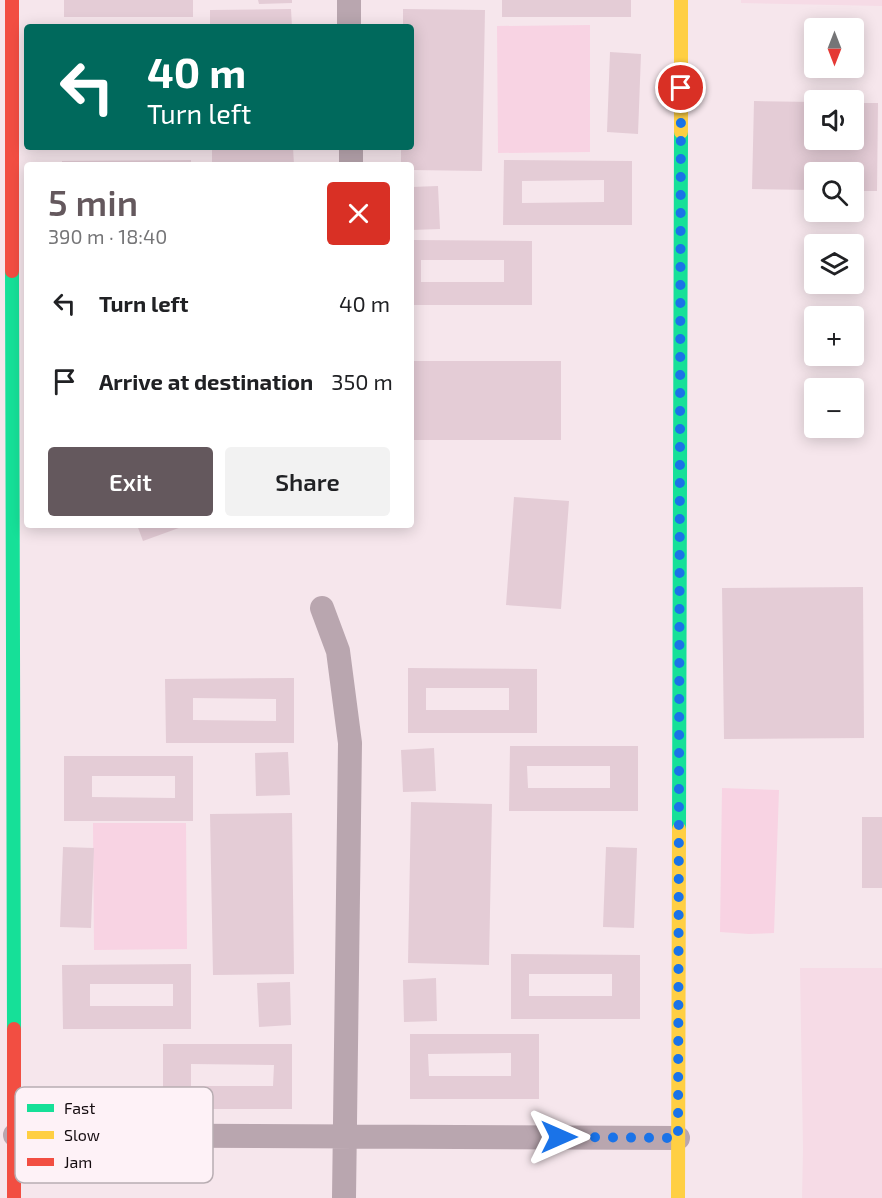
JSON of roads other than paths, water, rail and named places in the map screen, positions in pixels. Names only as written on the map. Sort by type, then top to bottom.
[{"type":"street","points":[[12,0],[14,1198]]},
{"type":"street","points":[[349,0],[349,24]]},
{"type":"street","points":[[678,1198],[681,0]]},
{"type":"street","points":[[322,608],[338,651],[350,742],[344,1198]]},
{"type":"street","points":[[213,1136],[678,1138]]}]
